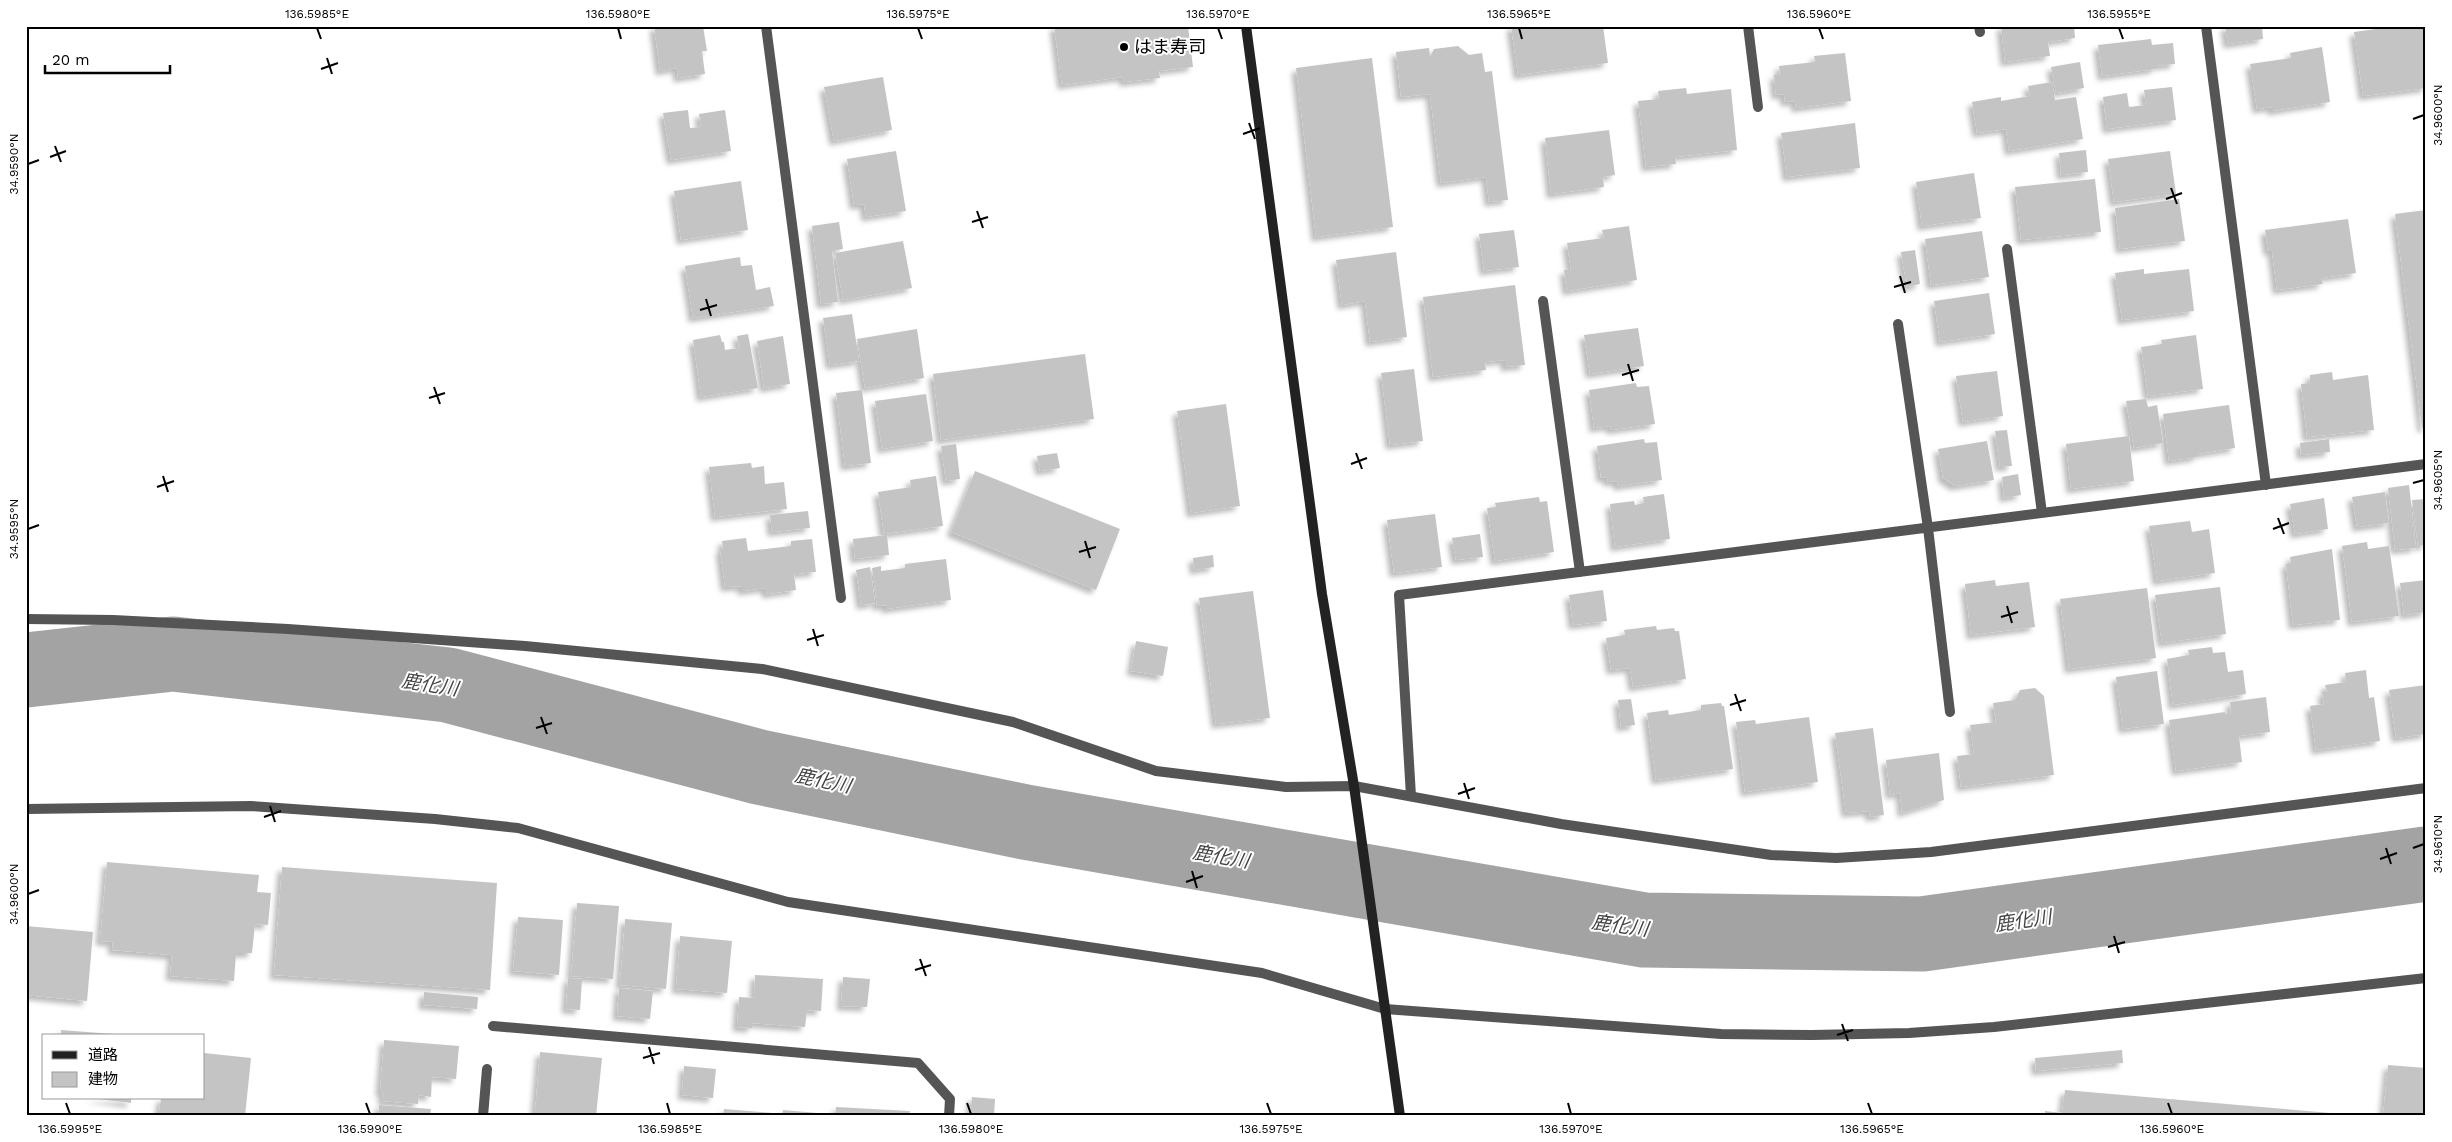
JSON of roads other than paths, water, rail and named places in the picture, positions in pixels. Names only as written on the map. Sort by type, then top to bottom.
[{"type":"street","points":[[766,26],[842,598]]},
{"type":"street","points":[[1246,26],[1322,594],[1354,786],[1354,801],[1400,1116]]},
{"type":"street","points":[[1748,26],[1758,107]]},
{"type":"street","points":[[2206,26],[2266,485]]},
{"type":"street","points":[[2007,249],[2042,513]]},
{"type":"street","points":[[1543,301],[1580,572]]},
{"type":"street","points":[[1898,324],[1928,528],[1950,712]]},
{"type":"street","points":[[1411,796],[1398,596],[2426,464]]},
{"type":"street","points":[[26,619],[113,620],[288,629],[525,646],[762,669],[1013,722],[1156,770],[1286,787],[1354,786],[1561,824],[1771,855],[1836,858],[1931,852],[2426,788]]},
{"type":"street","points":[[26,809],[251,806],[435,819],[518,828],[788,902],[1262,973],[1385,1009],[1720,1034],[1909,1033],[1994,1027],[2426,978]]},
{"type":"street","points":[[493,1026],[918,1063],[950,1099],[949,1116]]},
{"type":"street","points":[[483,1116],[487,1069]]},
{"type":"waterway","name":"鹿化川","points":[[26,670],[173,654],[448,685],[759,767],[1025,822],[1644,930],[1922,934],[2426,864]]},
{"type":"place","name":"はま寿司","points":[[1124,47]]}]
